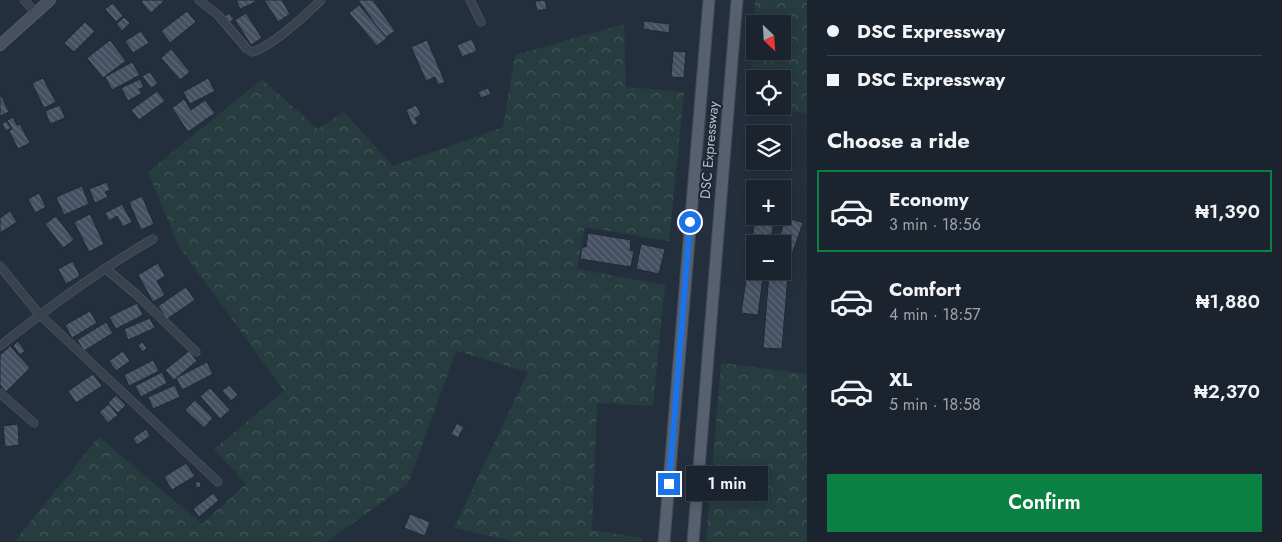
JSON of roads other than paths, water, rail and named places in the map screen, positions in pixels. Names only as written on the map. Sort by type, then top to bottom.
[{"type":"main road","name":"DSC Expressway","points":[[664,542],[709,0]]},
{"type":"main road","name":"DSC Expressway","points":[[693,542],[737,0]]},
{"type":"street","points":[[24,0],[36,13]]},
{"type":"street","points":[[0,45],[50,0]]},
{"type":"street","points":[[200,0],[218,15],[247,49],[252,52],[258,51],[305,16],[321,0]]},
{"type":"street","points":[[470,0],[482,22]]},
{"type":"street","points":[[0,346],[39,314],[119,258],[154,239]]},
{"type":"street","points":[[0,266],[39,314],[218,482]]},
{"type":"street","points":[[105,268],[196,352]]},
{"type":"street","points":[[0,393],[34,423]]}]
